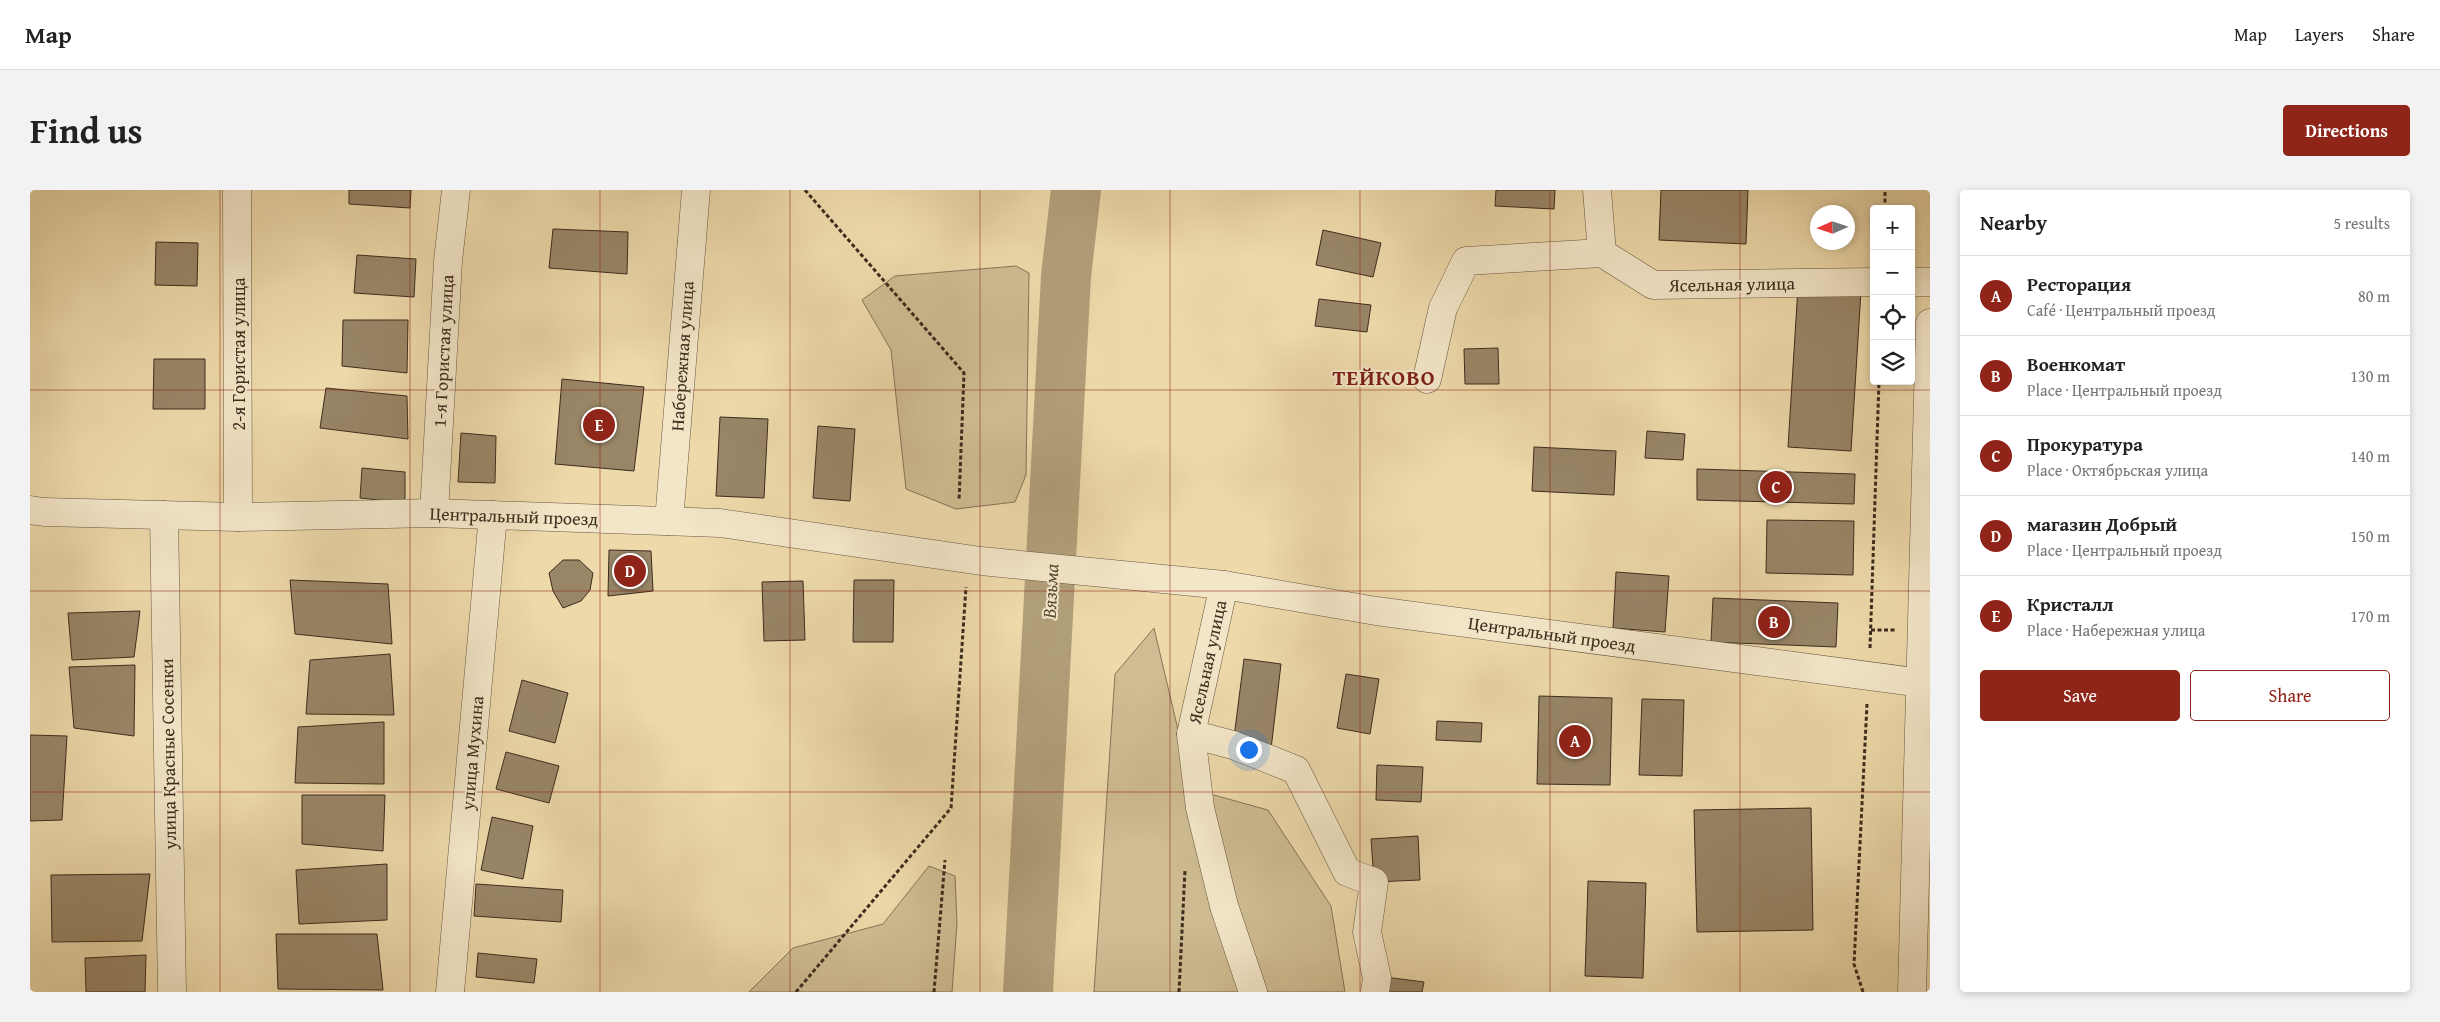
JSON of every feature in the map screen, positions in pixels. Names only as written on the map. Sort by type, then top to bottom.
[{"type":"street","name":"2-я Гористая улица","points":[[237,190],[238,517]]},
{"type":"street","name":"1-я Гористая улица","points":[[434,513],[448,261],[456,190]]},
{"type":"street","name":"Набережная улица","points":[[669,521],[696,190]]},
{"type":"street","points":[[1427,379],[1442,308],[1466,262],[1602,253],[1597,190]]},
{"type":"street","name":"Ясельная улица","points":[[1602,253],[1653,285],[1870,282]]},
{"type":"street","points":[[1915,282],[1930,282]]},
{"type":"street","points":[[1912,992],[1924,684],[1930,323]]},
{"type":"street","name":"Центральный проезд","points":[[37,511],[238,517],[434,513],[720,523],[981,561],[1224,585],[1376,611],[1924,684]]},
{"type":"street","name":"улица Красные Сосенки","points":[[164,515],[172,992]]},
{"type":"street","name":"улица Мухина","points":[[450,992],[493,515]]},
{"type":"street","name":"Ясельная улица","points":[[1224,585],[1191,734],[1233,745],[1296,770],[1347,872],[1374,882],[1367,932],[1377,978],[1375,992]]},
{"type":"street","points":[[1191,734],[1200,808],[1224,906],[1253,992]]},
{"type":"path","points":[[805,190],[964,373],[959,501]]},
{"type":"path","points":[[1884,205],[1885,190]]},
{"type":"path","points":[[796,992],[950,808],[966,584]]},
{"type":"path","points":[[934,992],[945,860]]},
{"type":"shaded area","points":[[1016,266],[1029,273],[1026,475],[1015,502],[956,509],[906,489],[891,350],[862,300],[895,276]]},
{"type":"shaded area","points":[[1154,628],[1192,789],[1268,810],[1331,906],[1345,992],[1094,992],[1115,674]]},
{"type":"shaded area","points":[[929,866],[955,876],[957,923],[952,992],[749,992],[793,948],[883,924]]},
{"type":"building","points":[[349,190],[411,190],[410,208],[349,204]]},
{"type":"building","points":[[1496,190],[1555,190],[1554,209],[1495,206]]},
{"type":"building","points":[[1661,190],[1748,190],[1746,244],[1659,240]]},
{"type":"building","points":[[553,229],[628,232],[627,274],[549,268]]},
{"type":"building","points":[[1323,230],[1381,243],[1373,277],[1316,265]]},
{"type":"building","points":[[156,242],[198,243],[197,286],[155,285]]},
{"type":"building","points":[[357,255],[416,259],[414,297],[354,293]]},
{"type":"building","points":[[1798,287],[1861,291],[1851,451],[1788,447]]},
{"type":"building","points":[[1319,299],[1371,305],[1367,332],[1315,326]]},
{"type":"building","points":[[343,320],[408,320],[407,373],[342,366]]},
{"type":"building","points":[[1498,348],[1499,384],[1465,384],[1464,349]]},
{"type":"building","points":[[154,359],[205,359],[205,409],[153,409]]},
{"type":"building","points":[[562,379],[644,387],[634,471],[555,464]]},
{"type":"building","points":[[326,388],[407,396],[408,439],[320,428]]},
{"type":"building","points":[[720,417],[768,419],[764,498],[716,496]]},
{"type":"building","points":[[818,426],[855,429],[850,501],[813,498]]},
{"type":"building","points":[[1647,431],[1685,434],[1683,460],[1645,458]]},
{"type":"building","points":[[461,433],[496,436],[495,483],[458,482]]},
{"type":"building","points":[[1534,447],[1616,451],[1614,495],[1532,491]]},
{"type":"building","points":[[362,468],[405,472],[405,503],[360,498]]},
{"type":"building","points":[[1697,469],[1855,474],[1854,504],[1697,500]]},
{"type":"building","points":[[1767,520],[1854,521],[1853,575],[1766,573]]},
{"type":"building","points":[[609,550],[651,551],[653,591],[608,596]]},
{"type":"building","points":[[563,560],[579,560],[593,573],[590,590],[581,601],[563,608],[553,591],[549,573]]},
{"type":"building","points":[[1616,572],[1669,576],[1665,632],[1613,628]]},
{"type":"building","points":[[290,580],[388,584],[392,644],[295,634]]},
{"type":"building","points":[[854,580],[894,580],[893,642],[853,642]]},
{"type":"building","points":[[803,581],[805,640],[764,641],[762,582]]},
{"type":"building","points":[[1713,598],[1838,603],[1836,647],[1711,642]]},
{"type":"building","points":[[140,611],[134,657],[72,660],[68,613]]},
{"type":"building","points":[[390,654],[394,715],[306,714],[310,660]]},
{"type":"building","points":[[1244,659],[1281,664],[1271,749],[1233,745]]},
{"type":"building","points":[[135,665],[134,736],[74,728],[69,667]]},
{"type":"building","points":[[1346,674],[1379,679],[1370,734],[1337,728]]},
{"type":"building","points":[[522,680],[568,693],[555,743],[509,731]]},
{"type":"building","points":[[1539,696],[1612,698],[1610,785],[1537,784]]},
{"type":"building","points":[[1642,699],[1684,700],[1682,776],[1639,775]]},
{"type":"building","points":[[1437,721],[1482,723],[1481,742],[1436,740]]},
{"type":"building","points":[[384,722],[384,784],[295,783],[298,727]]},
{"type":"building","points":[[30,735],[67,736],[62,820],[30,821]]},
{"type":"building","points":[[506,752],[559,766],[549,803],[496,789]]},
{"type":"building","points":[[1377,765],[1423,767],[1421,802],[1376,800]]},
{"type":"building","points":[[302,795],[385,795],[383,851],[302,844]]},
{"type":"building","points":[[1811,808],[1813,930],[1697,932],[1694,810]]},
{"type":"building","points":[[492,817],[533,826],[523,879],[481,870]]},
{"type":"building","points":[[1418,836],[1420,880],[1374,882],[1371,839]]},
{"type":"building","points":[[387,864],[387,920],[299,924],[296,870]]},
{"type":"building","points":[[150,874],[142,941],[52,942],[51,875]]},
{"type":"building","points":[[1588,881],[1646,883],[1643,978],[1585,976]]},
{"type":"building","points":[[476,884],[563,890],[561,922],[474,916]]},
{"type":"building","points":[[276,934],[377,934],[383,990],[278,989]]},
{"type":"building","points":[[478,953],[537,959],[534,983],[476,977]]},
{"type":"building","points":[[146,955],[145,992],[86,992],[85,958]]},
{"type":"building","points":[[1385,977],[1424,982],[1422,992],[1383,992]]},
{"type":"waterway","name":"Вязьма","points":[[1028,992],[1066,276],[1076,190]]},
{"type":"place","name":"Кристалл","points":[[599,425]]},
{"type":"place","name":"Прокуратура","points":[[1776,487]]},
{"type":"place","name":"магазин Добрый","points":[[630,571]]},
{"type":"place","name":"Военкомат","points":[[1774,622]]},
{"type":"place","name":"Ресторация","points":[[1575,741]]},
{"type":"district","name":"ТЕЙКОВО","points":[[1384,377]]}]
